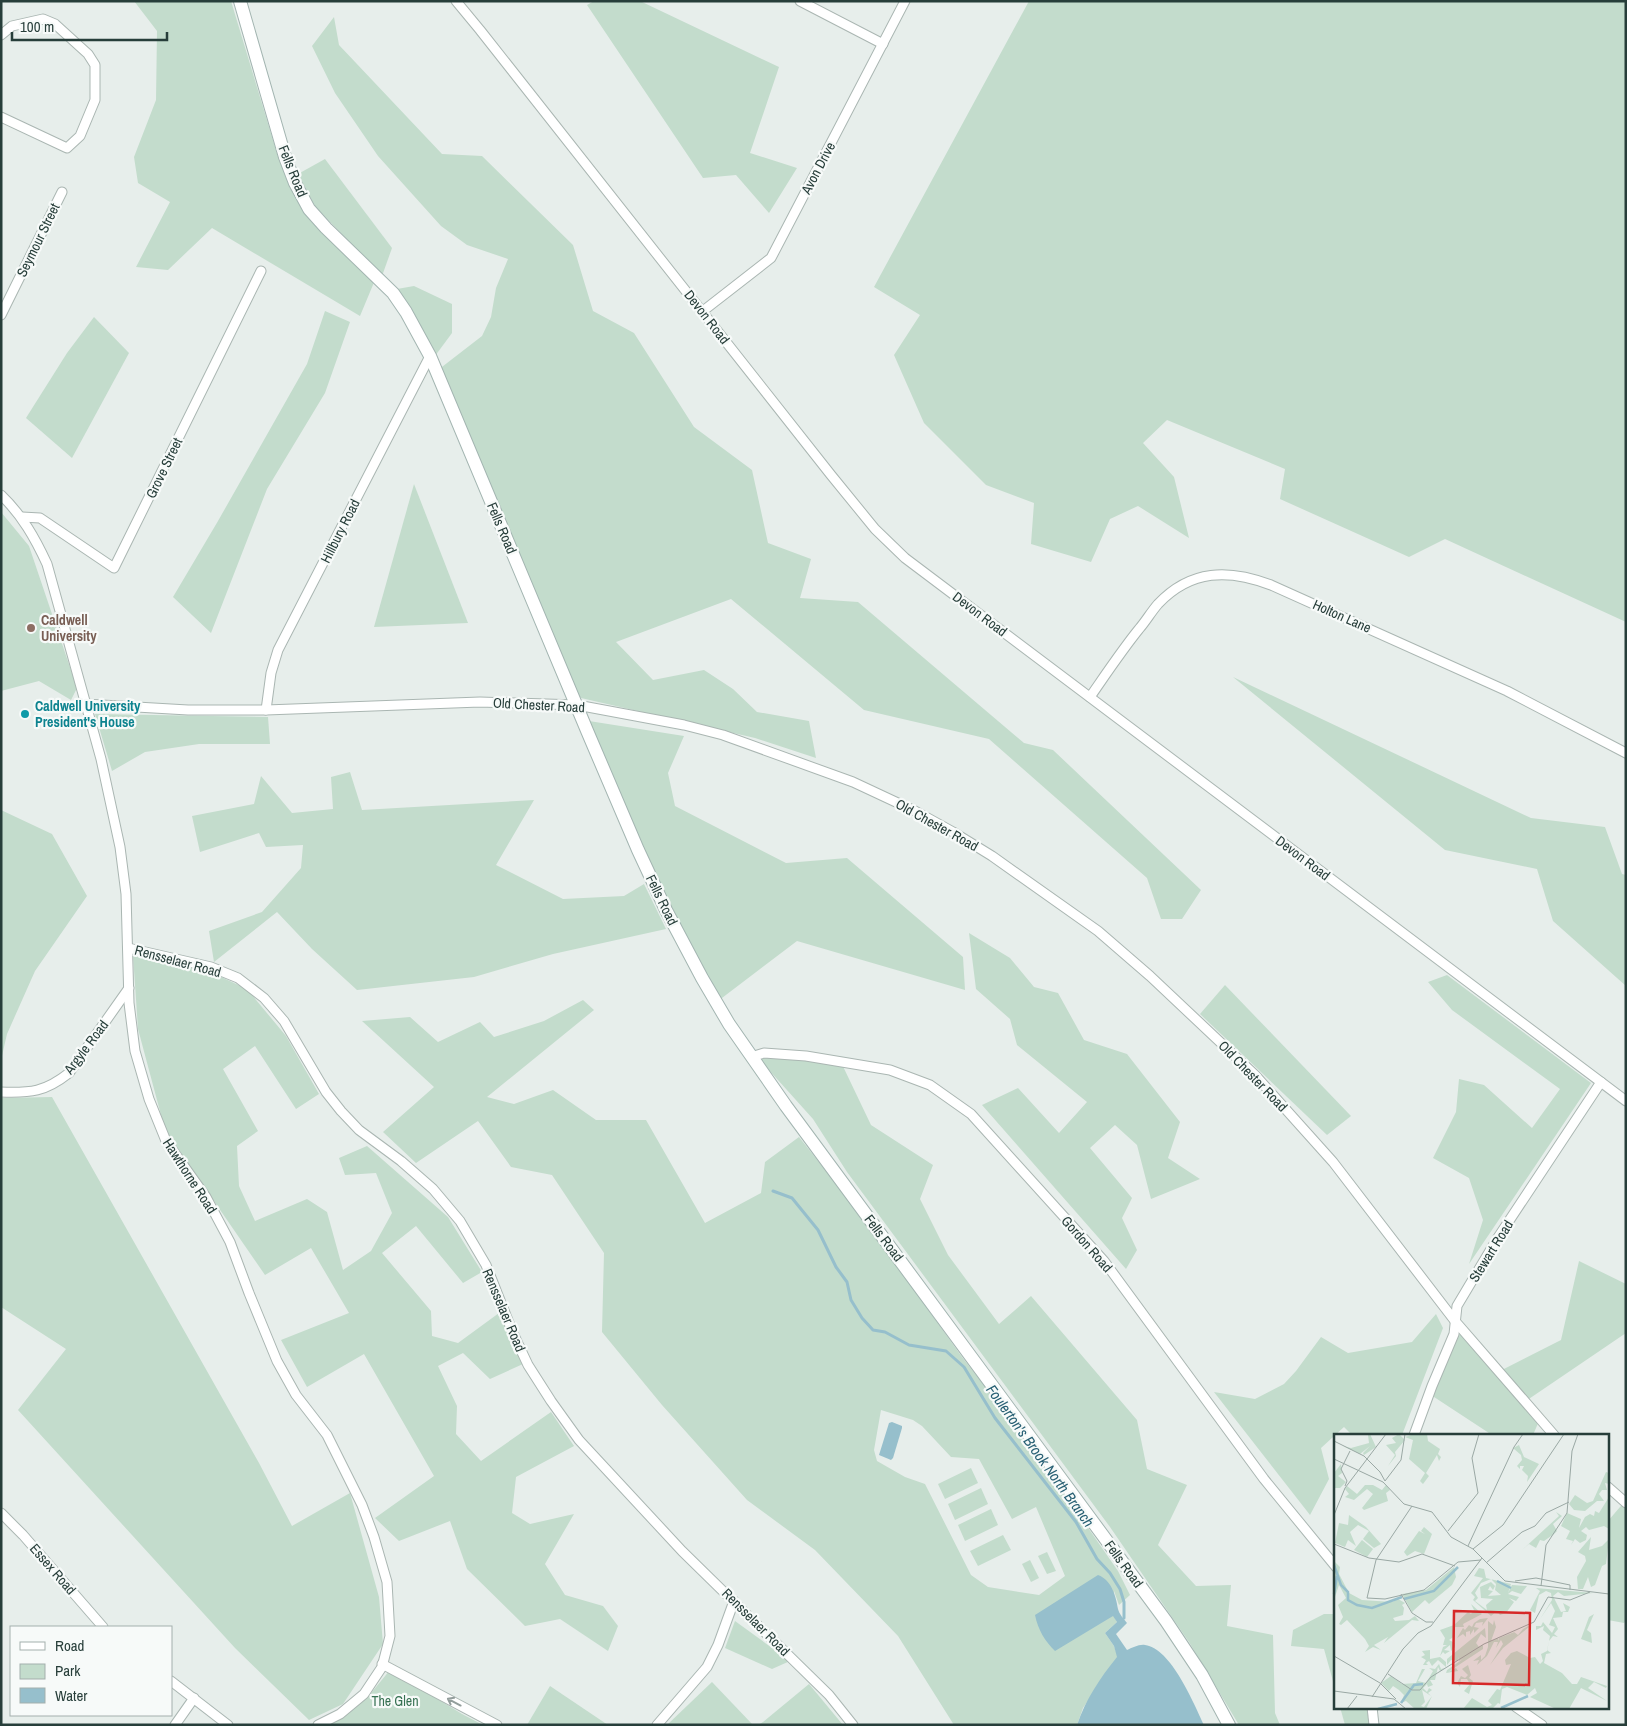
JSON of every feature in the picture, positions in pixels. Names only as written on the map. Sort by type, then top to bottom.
[{"type":"street","name":"Fells Road","points":[[240,1],[282,148],[295,183],[309,209],[393,293],[406,312],[430,356],[638,850],[679,936],[729,1024],[786,1106],[1166,1621],[1202,1675],[1229,1725]]},
{"type":"street","name":"Devon Road","points":[[456,1],[875,529],[905,558],[1626,1101]]},
{"type":"street","points":[[800,1],[883,44]]},
{"type":"street","name":"Avon Drive","points":[[703,311],[770,258],[905,1]]},
{"type":"street","points":[[1,34],[12,26],[43,19],[54,24],[75,42],[88,54],[95,65],[95,100],[80,136],[67,148],[1,117]]},
{"type":"street","name":"Seymour Street","points":[[1,315],[62,192]]},
{"type":"street","name":"Grove Street","points":[[22,517],[40,518],[114,568],[261,271]]},
{"type":"street","name":"Hillbury Road","points":[[266,710],[278,650],[430,356]]},
{"type":"street","name":"Hawthorne Road","points":[[1,495],[22,517],[34,536],[47,564],[101,759],[120,847],[126,894],[129,1003],[135,1051],[150,1099],[166,1141],[206,1197],[226,1234],[277,1361],[296,1395],[327,1435],[362,1505],[374,1537],[387,1582],[390,1636],[382,1664],[364,1694],[340,1714],[318,1725]]},
{"type":"street","name":"Holton Lane","points":[[1090,697],[1150,614],[1168,595],[1200,578],[1220,574],[1235,575],[1250,577],[1271,585],[1472,675],[1507,691],[1626,753]]},
{"type":"street","name":"Old Chester Road","points":[[85,704],[188,710],[266,710],[480,702],[577,705],[684,725],[723,735],[853,782],[888,799],[953,832],[992,856],[1098,931],[1150,976],[1255,1075],[1333,1162],[1455,1321],[1553,1434]]},
{"type":"street","name":"Rensselaer Road","points":[[128,948],[211,967],[238,978],[264,998],[284,1021],[326,1092],[341,1111],[359,1130],[401,1161],[432,1189],[460,1221],[486,1265],[528,1365],[579,1440],[682,1551],[829,1695],[854,1725]]},
{"type":"street","name":"Argyle Road","points":[[1,1092],[18,1093],[40,1090],[57,1082],[69,1073],[129,987]]},
{"type":"street","name":"Gordon Road","points":[[751,1057],[764,1053],[806,1056],[890,1070],[930,1085],[971,1114],[1104,1261],[1264,1479],[1334,1565]]},
{"type":"street","name":"Stewart Road","points":[[1414,1434],[1454,1334],[1457,1306],[1497,1239],[1601,1082]]},
{"type":"street","points":[[1610,1489],[1626,1502]]},
{"type":"street","name":"Essex Road","points":[[1,1513],[24,1535],[102,1626]]},
{"type":"street","points":[[657,1725],[707,1667],[718,1645],[734,1601]]},
{"type":"street","points":[[382,1664],[497,1725]]},
{"type":"street","points":[[172,1682],[228,1725]]},
{"type":"street","points":[[175,1725],[194,1698]]},
{"type":"street","points":[[1372,1708],[1374,1725]]},
{"type":"street","points":[[1517,1708],[1542,1725]]},
{"type":"green space","points":[[134,1],[231,1],[279,160],[306,214],[375,280],[360,316],[212,228],[168,270],[136,267],[170,202],[138,183],[134,157],[156,100],[157,31]]},
{"type":"green space","points":[[594,1],[640,1],[779,67],[750,153],[797,168],[769,213],[736,175],[703,178],[587,5]]},
{"type":"green space","points":[[1029,1],[1626,1],[1626,622],[1445,539],[1409,557],[1280,499],[1285,469],[1167,420],[1143,443],[1174,477],[1189,538],[1138,506],[1110,519],[1091,562],[1031,544],[1034,503],[986,485],[924,423],[894,355],[920,315],[874,287]]},
{"type":"green space","points":[[334,17],[339,45],[442,154],[482,156],[573,245],[593,311],[634,333],[694,427],[752,470],[768,543],[811,559],[800,598],[858,602],[1024,743],[1053,750],[1201,890],[1182,919],[1161,919],[1147,878],[989,739],[864,710],[731,599],[616,642],[653,680],[704,670],[733,689],[757,712],[809,721],[816,758],[755,738],[581,698],[571,685],[438,370],[482,336],[491,317],[496,288],[508,259],[467,245],[441,226],[378,156],[335,93],[312,46]]},
{"type":"green space","points":[[325,159],[392,248],[382,276],[315,206],[298,174]]},
{"type":"green space","points":[[414,286],[452,304],[452,333],[435,356],[397,289]]},
{"type":"green space","points":[[325,311],[350,322],[325,393],[267,489],[211,633],[173,597],[307,364]]},
{"type":"green space","points":[[94,317],[129,353],[72,458],[26,418],[67,353]]},
{"type":"green space","points":[[414,484],[468,623],[374,627]]},
{"type":"green space","points":[[1,512],[29,546],[77,688],[71,700],[39,681],[1,691]]},
{"type":"green space","points":[[1233,677],[1531,818],[1605,827],[1622,874],[1626,875],[1626,986],[1553,921],[1537,869],[1445,850]]},
{"type":"green space","points":[[95,714],[268,717],[270,744],[199,744],[145,752],[112,771]]},
{"type":"green space","points":[[589,721],[684,736],[668,773],[675,806],[786,863],[847,858],[963,957],[965,990],[797,941],[718,1001],[676,926]]},
{"type":"green space","points":[[350,772],[362,810],[534,800],[496,865],[563,899],[624,896],[644,884],[666,929],[553,954],[474,977],[357,990],[312,949],[277,912],[214,962],[209,931],[262,912],[301,868],[303,845],[266,847],[259,833],[200,852],[192,816],[254,804],[261,776],[292,813],[333,809],[331,777]]},
{"type":"green space","points":[[1,810],[52,834],[87,896],[35,971],[7,1034],[1,1060]]},
{"type":"green space","points":[[969,933],[1010,958],[1034,987],[1058,993],[1084,1040],[1127,1054],[1180,1122],[1168,1158],[1200,1179],[1151,1199],[1137,1145],[1115,1125],[1090,1148],[1132,1198],[1122,1218],[1137,1250],[1126,1269],[982,1105],[1018,1088],[1059,1133],[1087,1102],[1017,1045],[1010,1019],[976,989]]},
{"type":"green space","points":[[133,955],[206,970],[247,989],[286,1036],[319,1094],[296,1109],[255,1046],[223,1069],[258,1131],[237,1146],[239,1186],[255,1221],[307,1199],[327,1212],[343,1270],[371,1251],[392,1213],[376,1173],[345,1175],[339,1158],[367,1146],[448,1217],[482,1272],[463,1283],[416,1226],[382,1253],[431,1311],[432,1336],[458,1343],[499,1313],[523,1364],[490,1379],[463,1353],[438,1366],[457,1406],[456,1434],[481,1461],[551,1412],[574,1446],[516,1477],[512,1513],[530,1524],[574,1514],[545,1564],[565,1595],[603,1606],[618,1626],[608,1651],[560,1619],[525,1626],[467,1569],[450,1521],[399,1541],[375,1518],[434,1476],[364,1354],[307,1387],[281,1340],[349,1313],[311,1248],[265,1275],[165,1130],[138,1029]]},
{"type":"green space","points":[[1447,975],[1591,1083],[1469,1264],[1483,1220],[1469,1178],[1433,1158],[1456,1112],[1459,1079],[1484,1085],[1532,1128],[1560,1089],[1452,1010],[1428,982]]},
{"type":"green space","points":[[1225,985],[1351,1116],[1327,1135],[1200,1014]]},
{"type":"green space","points":[[583,1000],[594,1010],[487,1097],[514,1104],[553,1090],[596,1120],[646,1120],[705,1223],[761,1193],[765,1162],[799,1137],[857,1210],[962,1357],[1032,1447],[1118,1571],[1130,1595],[1119,1605],[1114,1591],[1114,1616],[1117,1622],[1105,1633],[1114,1646],[1118,1657],[1083,1708],[1077,1725],[954,1725],[898,1636],[815,1550],[747,1500],[662,1405],[602,1332],[604,1253],[552,1175],[511,1167],[478,1121],[416,1163],[383,1132],[434,1087],[362,1021],[410,1017],[438,1042],[480,1022],[494,1037],[544,1021]],"holes":[[[881,1410],[913,1420],[922,1426],[951,1457],[979,1459],[1012,1519],[1036,1507],[1065,1576],[1039,1595],[988,1587],[971,1575],[925,1484],[905,1477],[877,1461],[874,1450]]]},
{"type":"green space","points":[[752,1051],[839,1058],[871,1125],[933,1165],[920,1199],[948,1255],[999,1324],[1031,1296],[1137,1420],[1147,1469],[1187,1485],[1158,1545],[1196,1586],[1231,1585],[1227,1626],[1273,1635],[1275,1713],[1280,1725],[1239,1725],[1189,1642],[1110,1527],[847,1172],[813,1119]]},
{"type":"green space","points":[[52,1097],[259,1463],[292,1526],[350,1493],[379,1597],[383,1644],[343,1704],[309,1720],[235,1648],[18,1410],[66,1349],[1,1307],[1,1098]]},
{"type":"green space","points":[[1579,1261],[1626,1284],[1626,1333],[1523,1403],[1539,1421],[1533,1434],[1490,1434],[1431,1395],[1463,1327],[1498,1372],[1561,1340]]},
{"type":"green space","points":[[1436,1314],[1443,1328],[1402,1434],[1351,1434],[1344,1427],[1334,1434],[1321,1448],[1329,1479],[1310,1515],[1214,1392],[1255,1399],[1284,1384],[1321,1337],[1348,1353],[1412,1342]]},
{"type":"green space","points":[[971,1468],[978,1483],[945,1499],[938,1484]]},
{"type":"green space","points":[[981,1488],[988,1504],[955,1520],[948,1504]]},
{"type":"green space","points":[[1626,1500],[1626,1621],[1624,1623],[1610,1620],[1610,1519]]},
{"type":"green space","points":[[991,1509],[998,1525],[965,1541],[958,1525]]},
{"type":"green space","points":[[1003,1535],[1011,1550],[978,1566],[970,1551]]},
{"type":"green space","points":[[1047,1552],[1056,1571],[1047,1574],[1038,1556]]},
{"type":"green space","points":[[1030,1560],[1039,1578],[1031,1582],[1022,1564]]},
{"type":"green space","points":[[1324,1614],[1334,1614],[1334,1685],[1324,1649],[1291,1646],[1293,1630]]},
{"type":"green space","points":[[735,1621],[790,1661],[772,1669],[725,1648]]},
{"type":"green space","name":"The Glen","points":[[390,1670],[483,1725],[329,1725],[367,1698]]},
{"type":"green space","points":[[712,1682],[753,1725],[667,1725]]},
{"type":"green space","points":[[809,1684],[843,1725],[758,1725],[763,1722]]},
{"type":"green space","points":[[550,1686],[608,1725],[527,1725]]},
{"type":"green space","points":[[1340,1708],[1369,1708],[1373,1725],[1345,1725]]},
{"type":"water","points":[[892,1422],[902,1426],[902,1428],[891,1460],[879,1455],[889,1423]]},
{"type":"water","points":[[1098,1575],[1103,1577],[1110,1585],[1119,1611],[1127,1623],[1116,1634],[1127,1650],[1145,1645],[1155,1648],[1164,1656],[1188,1691],[1204,1725],[1077,1725],[1094,1689],[1117,1657],[1114,1646],[1105,1633],[1117,1622],[1113,1616],[1055,1651],[1042,1635],[1035,1615]]},
{"type":"waterway","name":"Foulerton's Brook North Branch","points":[[773,1191],[792,1198],[818,1230],[836,1267],[847,1282],[851,1300],[862,1318],[873,1330],[885,1332],[909,1345],[946,1351],[964,1367],[995,1418],[1076,1522],[1097,1559],[1110,1573],[1120,1589],[1124,1602],[1124,1618]]},
{"type":"place","name":"Caldwell University","points":[[31,628]]},
{"type":"place","name":"Caldwell University President's House","points":[[25,714]]}]
